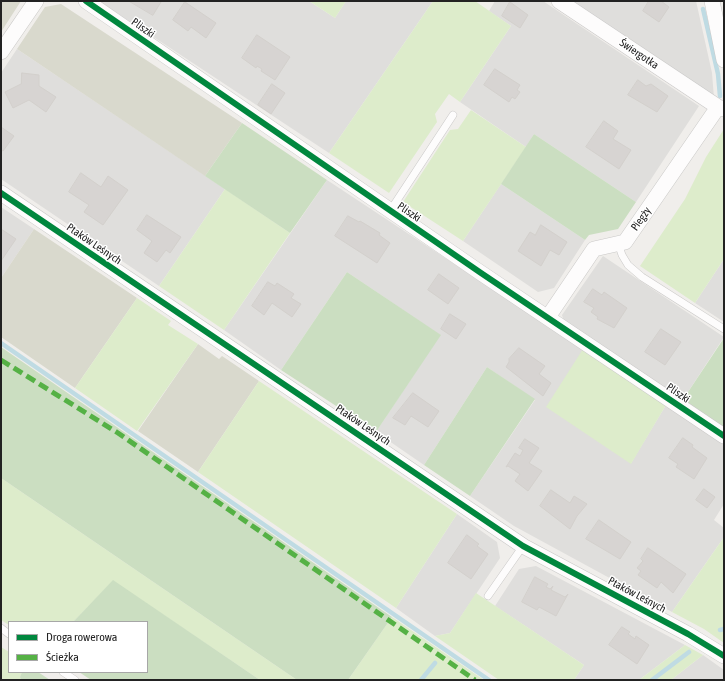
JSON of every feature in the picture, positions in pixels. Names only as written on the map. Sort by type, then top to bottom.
[{"type":"street","points":[[1,52],[36,1]]},
{"type":"street","name":"Pliszki","points":[[86,1],[389,211],[724,436]]},
{"type":"street","name":"Świergotka","points":[[559,1],[721,108]]},
{"type":"street","points":[[712,1],[724,60]]},
{"type":"street","name":"Piegży","points":[[548,317],[594,249],[624,242],[721,108]]},
{"type":"street","name":"Ptaków Leśnych","points":[[1,193],[524,546],[688,634],[724,656]]},
{"type":"lane","points":[[389,211],[453,115]]},
{"type":"lane","points":[[618,243],[622,255],[628,265],[642,277],[724,329]]},
{"type":"lane","points":[[488,596],[524,546]]},
{"type":"lane","points":[[64,673],[75,680]]},
{"type":"shaded area","points":[[1,1],[21,1],[1,32]]},
{"type":"shaded area","points":[[99,1],[309,1],[335,18],[346,1],[433,1],[329,153]]},
{"type":"shaded area","points":[[495,1],[543,1],[699,106],[636,202],[534,134],[526,147],[460,102],[511,26],[489,11]]},
{"type":"shaded area","points":[[568,1],[696,1],[712,73],[714,98]]},
{"type":"shaded area","points":[[61,4],[242,123],[205,176],[17,49],[45,7]]},
{"type":"shaded area","points":[[17,49],[225,189],[159,286],[1,179],[1,73]]},
{"type":"shaded area","points":[[327,180],[583,349],[631,463],[666,405],[724,443],[724,504],[714,520],[724,528],[724,537],[672,612],[514,526],[470,496],[535,400],[487,367],[424,465],[376,432],[440,335],[347,272],[281,370],[224,330]]},
{"type":"shaded area","points":[[501,184],[585,240],[554,288],[538,292],[463,241]]},
{"type":"shaded area","points":[[1,207],[34,229],[1,278]]},
{"type":"shaded area","points":[[34,229],[137,298],[75,388],[1,337],[1,278]]},
{"type":"shaded area","points":[[603,256],[724,337],[682,401],[564,322],[562,315]]},
{"type":"shaded area","points":[[724,259],[724,322],[695,303]]},
{"type":"shaded area","points":[[198,344],[219,359],[222,356],[259,381],[198,472],[138,431]]},
{"type":"shaded area","points":[[457,514],[497,542],[500,558],[450,633],[435,636],[396,608]]},
{"type":"shaded area","points":[[536,566],[685,645],[639,680],[574,680],[584,665],[495,606],[519,569]]},
{"type":"shaded area","points":[[703,655],[724,670],[724,680],[671,680]]},
{"type":"green space","points":[[309,1],[346,1],[335,18]]},
{"type":"green space","points":[[433,1],[475,1],[511,26],[460,102],[449,94],[435,114],[437,122],[389,193],[329,153]]},
{"type":"green space","points":[[471,110],[526,147],[463,241],[403,202],[450,130],[458,129]]},
{"type":"green space","points":[[242,123],[327,180],[290,233],[205,176]]},
{"type":"green space","points":[[724,129],[724,259],[695,303],[640,266],[685,199],[706,157]]},
{"type":"green space","points":[[534,134],[636,202],[618,229],[589,235],[585,240],[501,184]]},
{"type":"green space","points":[[225,189],[290,233],[224,330],[159,286]]},
{"type":"green space","points":[[347,272],[441,335],[376,432],[281,370]]},
{"type":"green space","points":[[137,298],[171,321],[168,325],[198,344],[137,431],[75,388]]},
{"type":"green space","points":[[724,338],[724,429],[682,401]]},
{"type":"green space","points":[[1,347],[392,617],[348,680],[297,680],[1,478]]},
{"type":"green space","points":[[583,349],[666,405],[631,464],[546,407]]},
{"type":"green space","points":[[487,367],[535,399],[470,496],[424,465]]},
{"type":"green space","points":[[259,381],[457,514],[396,608],[198,472]]},
{"type":"green space","points":[[1,478],[297,680],[260,680],[113,581],[74,621],[8,621],[8,624],[1,620]]},
{"type":"green space","points":[[724,537],[724,643],[704,629],[672,612]]},
{"type":"green space","points":[[113,580],[260,680],[91,680],[80,673],[148,673],[148,621],[74,621]]},
{"type":"green space","points":[[476,593],[584,665],[574,680],[499,680],[435,636],[450,633]]},
{"type":"green space","points":[[392,617],[484,680],[348,680]]},
{"type":"green space","points":[[685,645],[703,655],[671,680],[639,680]]},
{"type":"green space","points":[[1,647],[8,651],[8,673],[22,673],[20,677],[21,680],[1,680]]},
{"type":"green space","points":[[22,673],[40,673],[50,680],[21,680],[20,677]]},
{"type":"building","points":[[129,1],[159,1],[161,2],[153,15]]},
{"type":"building","points":[[649,1],[661,1],[669,7],[659,22],[643,11]]},
{"type":"building","points":[[185,2],[216,23],[206,38],[191,27],[188,31],[173,20]]},
{"type":"building","points":[[510,2],[528,15],[520,28],[502,16]]},
{"type":"building","points":[[257,35],[290,57],[275,80],[261,71],[262,69],[257,66],[256,68],[242,58]]},
{"type":"building","points":[[495,69],[520,85],[517,90],[520,92],[515,99],[512,97],[509,102],[484,85]]},
{"type":"building","points":[[22,73],[39,75],[39,86],[56,97],[46,112],[29,100],[13,108],[5,92],[21,84]]},
{"type":"building","points":[[638,80],[646,86],[651,84],[668,96],[657,112],[628,95]]},
{"type":"building","points":[[272,84],[285,93],[271,114],[258,105]]},
{"type":"building","points":[[604,121],[618,131],[613,139],[631,150],[619,169],[586,147]]},
{"type":"building","points":[[1,127],[14,136],[3,151],[1,150]]},
{"type":"building","points":[[81,173],[101,187],[108,176],[128,190],[103,225],[84,212],[89,205],[69,192]]},
{"type":"building","points":[[147,215],[181,237],[170,253],[166,250],[157,262],[144,253],[152,241],[137,230]]},
{"type":"building","points":[[348,216],[359,222],[360,221],[380,233],[379,235],[390,243],[377,263],[335,236]]},
{"type":"building","points":[[541,225],[567,242],[559,255],[550,250],[541,266],[518,251],[530,232],[535,235]]},
{"type":"building","points":[[1,229],[16,239],[1,261]]},
{"type":"building","points":[[439,274],[459,288],[448,304],[428,290]]},
{"type":"building","points":[[268,282],[275,286],[277,283],[294,294],[291,298],[301,304],[292,317],[272,303],[264,315],[252,306]]},
{"type":"building","points":[[593,289],[602,295],[604,292],[627,308],[614,328],[597,319],[598,317],[591,312],[594,308],[584,302]]},
{"type":"building","points":[[450,314],[466,324],[456,339],[441,329]]},
{"type":"building","points":[[661,329],[681,342],[665,365],[645,352]]},
{"type":"building","points":[[519,348],[545,366],[539,374],[551,383],[543,396],[506,367],[509,359]]},
{"type":"building","points":[[413,393],[439,411],[428,427],[411,416],[405,425],[393,418]]},
{"type":"building","points":[[683,438],[707,458],[694,479],[676,467],[678,464],[669,458]]},
{"type":"building","points":[[525,439],[539,448],[529,463],[542,471],[528,491],[515,481],[520,474],[508,466],[506,467],[515,453],[520,456],[523,450],[519,448]]},
{"type":"building","points":[[704,489],[715,497],[707,508],[696,500]]},
{"type":"building","points":[[551,490],[570,503],[574,496],[587,504],[577,516],[570,529],[540,506]]},
{"type":"building","points":[[599,520],[631,542],[620,559],[586,539]]},
{"type":"building","points":[[467,535],[479,544],[477,546],[488,554],[471,579],[448,563]]},
{"type":"building","points":[[648,548],[686,574],[673,593],[661,582],[657,588],[638,575],[641,571],[637,568],[643,561],[641,559]]},
{"type":"building","points":[[535,577],[548,584],[546,587],[550,589],[553,586],[551,590],[565,597],[568,594],[556,616],[539,607],[537,610],[522,602]]},
{"type":"building","points":[[622,627],[630,632],[628,634],[635,639],[636,636],[649,645],[637,664],[609,645]]},
{"type":"waterway","points":[[703,9],[718,74],[720,96]]},
{"type":"waterway","points":[[1,343],[489,680]]},
{"type":"waterway","points":[[720,630],[724,629]]},
{"type":"waterway","points":[[652,680],[689,652]]},
{"type":"waterway","points":[[421,680],[435,663]]},
{"type":"marked path","points":[[1,360],[118,433],[475,680]]},
{"type":"cycle path","points":[[86,1],[481,273],[724,436]]},
{"type":"cycle path","points":[[1,193],[523,546],[688,634],[724,656]]}]
